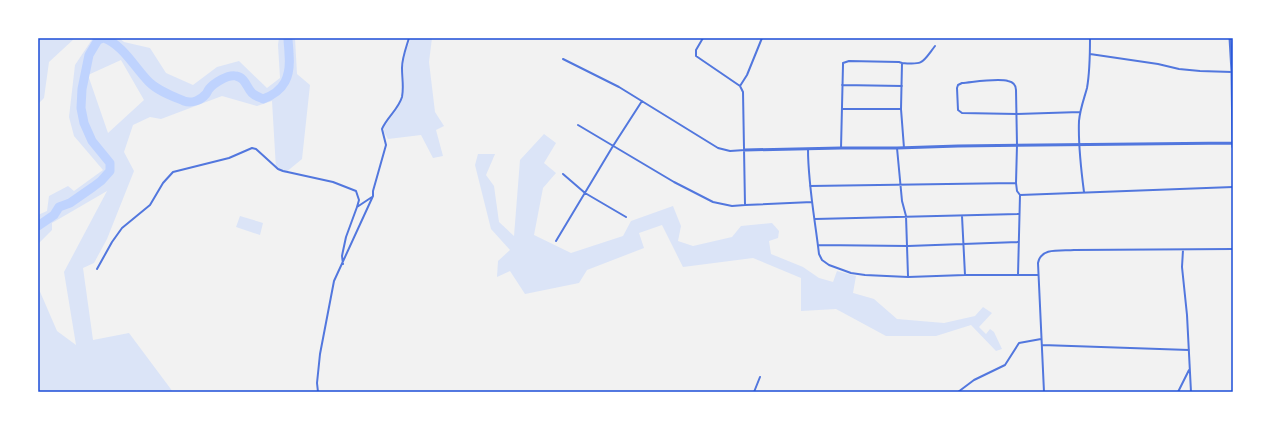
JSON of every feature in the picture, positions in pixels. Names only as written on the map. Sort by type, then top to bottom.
[{"type":"street","points":[[318,392],[317,383],[320,354],[334,281],[343,264],[372,196],[372,191],[386,145],[382,129],[398,107],[402,95],[402,67],[409,38]]},
{"type":"street","points":[[703,38],[696,50],[696,56],[740,86],[744,95],[745,205]]},
{"type":"street","points":[[740,86],[747,75],[762,38]]},
{"type":"street","points":[[1084,192],[1079,144],[1080,112],[1088,80],[1090,38]]},
{"type":"street","points":[[1230,38],[1233,147]]},
{"type":"street","points":[[841,148],[843,63],[846,61],[900,62],[902,64],[919,64],[935,46]]},
{"type":"street","points":[[1090,54],[1200,71],[1232,72]]},
{"type":"street","points":[[562,59],[600,77],[718,148],[730,151],[1079,144],[1233,143]]},
{"type":"street","points":[[902,64],[901,109],[904,148]]},
{"type":"street","points":[[1018,275],[1020,195],[1017,191],[1016,184],[1017,114],[1016,87],[1011,82],[1003,80],[962,83],[958,85],[959,112],[1017,114],[1080,112]]},
{"type":"street","points":[[842,85],[902,86]]},
{"type":"street","points":[[556,241],[642,101]]},
{"type":"street","points":[[842,108],[901,109]]},
{"type":"street","points":[[578,125],[674,182],[713,202],[732,206],[812,202]]},
{"type":"street","points":[[97,269],[112,242],[122,228],[150,205],[163,183],[173,172],[229,158],[252,148],[256,149],[283,171],[333,182],[356,191],[359,200],[346,237],[342,256],[343,264]]},
{"type":"street","points":[[897,148],[902,201],[906,216],[908,277]]},
{"type":"street","points":[[808,149],[808,168],[818,245],[820,254],[825,263],[842,271],[865,276],[908,277],[1038,275]]},
{"type":"street","points":[[564,174],[585,193],[626,217]]},
{"type":"street","points":[[810,186],[1016,184]]},
{"type":"street","points":[[1020,195],[1233,187]]},
{"type":"street","points":[[357,207],[372,196]]},
{"type":"street","points":[[815,219],[1019,214]]},
{"type":"street","points":[[962,216],[962,244],[965,275]]},
{"type":"street","points":[[818,245],[908,246],[1018,242]]},
{"type":"street","points":[[1044,392],[1038,275],[1038,260],[1043,253],[1074,250],[1233,249]]},
{"type":"street","points":[[1183,250],[1182,266],[1187,315],[1191,392]]},
{"type":"street","points":[[958,392],[974,380],[1005,365],[1019,343],[1041,339]]},
{"type":"street","points":[[1042,345],[1189,350]]},
{"type":"street","points":[[1178,392],[1190,369]]},
{"type":"street","points":[[754,392],[760,377]]},
{"type":"shaded area","points":[[38,38],[75,38],[49,62],[44,98],[38,104]]},
{"type":"shaded area","points":[[93,38],[119,38],[124,42],[150,48],[166,73],[193,85],[217,67],[239,61],[267,88],[280,78],[279,38],[295,38],[297,74],[310,85],[302,159],[285,173],[276,169],[272,101],[257,106],[222,96],[161,119],[150,117],[133,125],[124,152],[134,171],[107,239],[94,263],[83,268],[93,340],[129,333],[173,392],[139,392],[136,390],[136,392],[38,392],[38,287],[57,331],[76,345],[64,272],[107,191],[52,223],[52,230],[38,244],[38,215],[47,211],[49,196],[68,186],[74,191],[103,170],[74,136],[69,117],[75,65]],"holes":[[[121,60],[144,100],[108,133],[88,75]]]},
{"type":"shaded area","points":[[411,38],[432,38],[429,62],[435,112],[444,126],[436,130],[443,156],[433,158],[421,135],[388,139],[384,132],[384,127],[397,109],[402,96],[405,53]]},
{"type":"shaded area","points":[[544,134],[556,143],[544,163],[556,173],[543,188],[534,235],[571,253],[623,236],[631,221],[673,206],[681,226],[678,241],[693,246],[732,237],[741,226],[772,223],[779,231],[778,238],[769,241],[771,254],[803,267],[819,278],[833,282],[837,271],[856,276],[853,293],[874,299],[897,319],[944,323],[975,316],[983,307],[992,313],[979,327],[986,334],[990,329],[994,332],[1002,349],[996,351],[971,325],[936,336],[886,336],[836,309],[801,311],[801,278],[753,258],[683,267],[662,225],[639,233],[644,248],[587,270],[579,283],[525,294],[510,271],[497,277],[498,261],[510,250],[491,229],[475,165],[478,154],[495,154],[486,175],[494,186],[499,222],[514,236],[520,160]]},
{"type":"shaded area","points":[[240,216],[263,223],[260,235],[236,227]]},
{"type":"waterway","points":[[38,226],[54,215],[59,207],[70,203],[101,181],[110,171],[110,163],[92,141],[84,123],[81,108],[82,89],[89,55],[98,40],[103,38]]},
{"type":"waterway","points":[[104,38],[111,41],[123,51],[144,76],[161,91],[190,102],[202,98],[211,87],[229,76],[236,76],[242,79],[250,91],[256,96],[263,99],[271,96],[277,92],[285,82],[287,76],[289,69],[288,38]]}]
